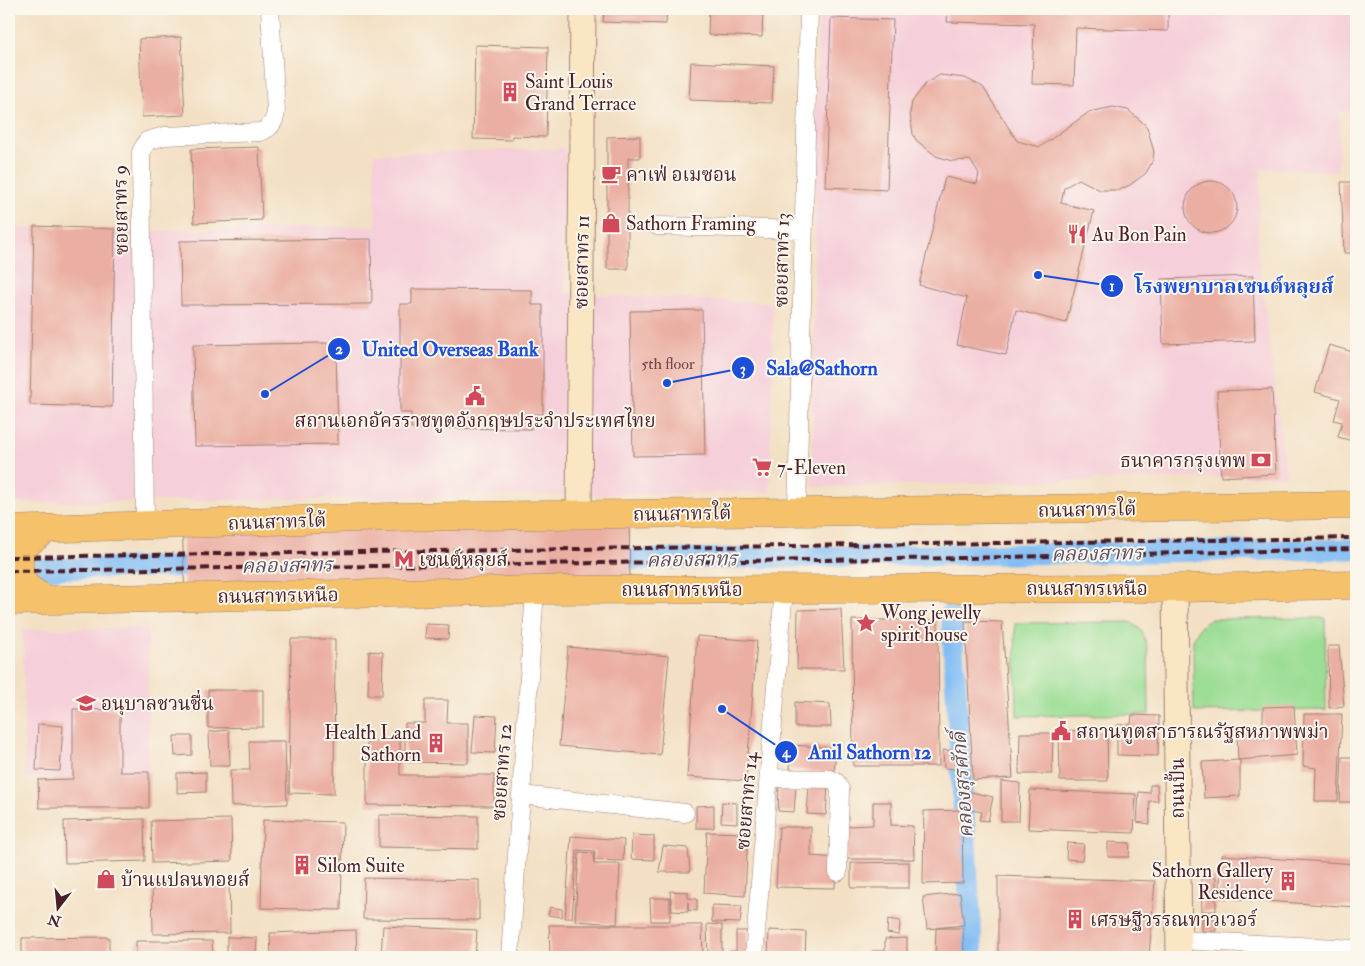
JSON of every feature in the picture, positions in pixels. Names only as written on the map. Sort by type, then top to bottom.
[{"type":"main road","name":"ถนนสาทรใต้","points":[[9,530],[579,514],[1356,505]]},
{"type":"main road","points":[[47,529],[23,547],[19,556],[19,564],[21,580],[26,588],[47,600]]},
{"type":"main road","name":"ถนนสาทรเหนือ","points":[[9,601],[535,590],[1175,588],[1356,585]]},
{"type":"street","name":"ซอยสาทร 9","points":[[145,525],[141,152],[147,141],[165,136],[260,132],[268,130],[275,119],[276,112],[270,9]]},
{"type":"street","name":"ซอยสาทร 11","points":[[579,514],[584,9]]},
{"type":"street","name":"ซอยสาทร 13","points":[[796,512],[809,9]]},
{"type":"street","points":[[657,226],[803,230]]},
{"type":"street","name":"ซอยสาทร 14","points":[[754,957],[784,588]]},
{"type":"street","name":"ถนนปั้น","points":[[1175,588],[1179,949]]},
{"type":"street","name":"ซอยสาทร 12","points":[[510,957],[535,590]]},
{"type":"street","points":[[769,778],[830,779],[836,782],[840,789],[838,872]]},
{"type":"street","points":[[521,796],[685,813]]},
{"type":"street","points":[[1179,949],[1356,949]]},
{"type":"shaded area","points":[[818,9],[1356,9],[1356,112],[1340,112],[1338,171],[1261,169],[1257,245],[1286,476],[812,487]]},
{"type":"shaded area","points":[[9,93],[14,93],[11,228],[159,231],[376,226],[374,154],[565,148],[565,293],[773,303],[770,492],[9,503]]},
{"type":"shaded area","name":"อนุบาลชวนชื่น","points":[[148,628],[149,778],[25,778],[23,629]]},
{"type":"green space","points":[[1325,618],[1326,710],[1194,712],[1193,640],[1199,628],[1211,619]]},
{"type":"green space","points":[[1131,622],[1142,631],[1148,649],[1149,714],[1017,716],[1015,623]]},
{"type":"building","points":[[604,9],[667,9],[666,24],[603,22]]},
{"type":"building","points":[[709,9],[763,9],[762,37],[708,35]]},
{"type":"building","points":[[948,9],[1168,9],[1168,31],[1076,28],[1074,85],[1032,84],[1034,24],[947,22]]},
{"type":"building","points":[[831,18],[893,20],[887,190],[825,187]]},
{"type":"building","points":[[181,37],[185,115],[142,117],[139,39]]},
{"type":"building","name":"Saint Louis Grand Terrace","points":[[475,45],[548,47],[546,137],[512,136],[512,140],[473,139]]},
{"type":"building","points":[[691,62],[774,66],[772,103],[689,100]]},
{"type":"building","points":[[940,75],[965,78],[983,87],[1017,141],[1040,147],[1089,112],[1113,107],[1128,110],[1147,127],[1154,152],[1153,160],[1146,173],[1130,185],[1119,190],[1100,190],[1079,179],[1064,188],[1061,203],[1094,211],[1066,323],[1016,310],[1006,355],[957,345],[967,298],[919,285],[945,177],[977,184],[979,173],[970,160],[952,161],[936,156],[916,140],[913,134],[910,114],[912,102],[926,83]]},
{"type":"building","points":[[640,136],[640,158],[628,158],[628,269],[607,269],[607,137]]},
{"type":"building","points":[[259,147],[262,220],[194,223],[191,149]]},
{"type":"building","points":[[1211,181],[1225,185],[1233,193],[1237,207],[1233,221],[1225,229],[1211,233],[1197,229],[1189,221],[1185,207],[1189,193],[1197,185]]},
{"type":"building","points":[[1341,182],[1356,182],[1356,253],[1344,253]]},
{"type":"building","points":[[34,226],[115,229],[112,407],[30,405]]},
{"type":"building","points":[[371,239],[372,304],[181,305],[180,241]]},
{"type":"building","points":[[1253,276],[1255,341],[1163,344],[1161,279]]},
{"type":"building","points":[[412,289],[532,290],[532,305],[543,305],[543,414],[531,414],[531,429],[411,428],[411,413],[400,413],[400,304],[412,304]]},
{"type":"building","points":[[702,310],[705,455],[633,456],[630,311]]},
{"type":"building","points":[[336,343],[338,444],[195,446],[193,345]]},
{"type":"building","points":[[1329,345],[1356,353],[1356,442],[1338,437],[1342,422],[1334,420],[1340,399],[1315,392]]},
{"type":"building","points":[[1272,389],[1276,474],[1221,477],[1217,391]]},
{"type":"building","points":[[629,512],[630,592],[185,601],[182,520]]},
{"type":"building","points":[[841,609],[844,669],[797,669],[798,610]]},
{"type":"building","points":[[852,620],[938,620],[939,766],[853,766]]},
{"type":"building","points":[[965,621],[1002,622],[1013,778],[973,780]]},
{"type":"building","points":[[426,624],[449,625],[448,639],[425,638]]},
{"type":"building","points":[[697,636],[757,641],[746,781],[687,777]]},
{"type":"building","points":[[291,639],[335,639],[334,794],[289,793]]},
{"type":"building","points":[[1328,646],[1339,646],[1344,706],[1329,708]]},
{"type":"building","points":[[568,647],[669,656],[660,755],[559,746]]},
{"type":"building","points":[[369,651],[383,652],[382,695],[368,695]]},
{"type":"building","points":[[1355,676],[1356,730],[1353,730]]},
{"type":"building","points":[[208,690],[263,690],[263,727],[208,728]]},
{"type":"building","name":"Health Land Sathorn","points":[[425,700],[448,700],[447,723],[468,723],[468,763],[405,762],[405,723],[425,723]]},
{"type":"building","points":[[795,702],[830,704],[831,727],[795,727]]},
{"type":"building","points":[[1294,706],[1297,755],[1238,760],[1237,733],[1263,731],[1263,707]]},
{"type":"building","points":[[73,709],[120,710],[120,772],[149,772],[149,808],[39,808],[38,780],[73,779]]},
{"type":"building","points":[[1304,714],[1342,714],[1338,801],[1315,801],[1316,768],[1303,766]]},
{"type":"building","points":[[475,715],[497,716],[495,753],[472,752]]},
{"type":"building","points":[[1132,715],[1159,716],[1158,756],[1117,755],[1117,725],[1131,724]]},
{"type":"building","points":[[38,724],[63,726],[60,771],[36,770]]},
{"type":"building","points":[[229,730],[230,766],[210,766],[209,732]]},
{"type":"building","points":[[1107,730],[1108,781],[1060,781],[1059,731]]},
{"type":"building","points":[[1020,733],[1053,733],[1052,774],[1019,774]]},
{"type":"building","points":[[174,736],[192,736],[192,755],[175,756]]},
{"type":"building","points":[[367,740],[400,740],[400,775],[494,775],[494,806],[367,805]]},
{"type":"building","points":[[249,741],[285,741],[287,804],[231,806],[230,770],[250,770]]},
{"type":"building","points":[[792,745],[836,748],[834,773],[790,769]]},
{"type":"building","points":[[943,750],[956,751],[956,769],[944,768]]},
{"type":"building","points":[[1342,757],[1356,757],[1356,802],[1340,802]]},
{"type":"building","points":[[1240,760],[1240,796],[1204,798],[1202,762]]},
{"type":"building","points":[[206,772],[206,792],[177,793],[177,773]]},
{"type":"building","points":[[1001,781],[1020,783],[1019,821],[1001,821]]},
{"type":"building","points":[[779,785],[796,786],[794,812],[778,811]]},
{"type":"building","points":[[809,785],[828,785],[826,815],[807,814]]},
{"type":"building","points":[[1150,785],[1157,785],[1158,801],[1149,801],[1150,824],[1137,822],[1139,792],[1150,793]]},
{"type":"building","points":[[1030,790],[1136,794],[1134,833],[1028,829]]},
{"type":"building","points":[[971,792],[993,797],[988,821],[979,820],[982,812],[966,809]]},
{"type":"building","points":[[722,802],[737,803],[737,823],[721,822]]},
{"type":"building","points":[[873,802],[891,802],[891,825],[913,826],[914,859],[847,859],[846,826],[873,825]]},
{"type":"building","points":[[714,805],[714,828],[696,828],[696,806]]},
{"type":"building","points":[[962,810],[963,883],[923,884],[924,811]]},
{"type":"building","points":[[379,815],[478,816],[478,849],[379,847]]},
{"type":"building","points":[[144,819],[145,861],[65,863],[64,821]]},
{"type":"building","points":[[231,819],[232,861],[152,863],[151,821]]},
{"type":"building","name":"Silom Suite","points":[[263,820],[343,822],[341,910],[261,908]]},
{"type":"building","points":[[779,827],[811,827],[811,856],[837,858],[835,888],[776,887]]},
{"type":"building","points":[[707,832],[748,833],[745,896],[704,893]]},
{"type":"building","points":[[632,835],[654,836],[654,860],[631,859]]},
{"type":"building","points":[[571,836],[624,840],[623,861],[594,860],[595,851],[577,850],[572,918],[565,918]]},
{"type":"building","points":[[1108,842],[1130,843],[1129,857],[1108,857]]},
{"type":"building","points":[[1067,843],[1084,844],[1082,860],[1066,859]]},
{"type":"building","points":[[663,846],[688,848],[690,872],[659,872]]},
{"type":"building","points":[[579,852],[593,853],[594,864],[620,864],[617,924],[575,921]]},
{"type":"building","name":"Sathorn Gallery Residence","points":[[1222,855],[1356,864],[1356,907],[1219,898]]},
{"type":"building","points":[[909,862],[909,888],[851,888],[851,863]]},
{"type":"building","name":"เศรษฐีวรรณทาวเวอร์","points":[[998,876],[1155,881],[1149,957],[998,957]]},
{"type":"building","points":[[1201,876],[1216,877],[1216,911],[1202,911]]},
{"type":"building","points":[[364,878],[479,880],[479,920],[363,919]]},
{"type":"building","points":[[229,881],[230,933],[153,934],[152,883]]},
{"type":"building","points":[[670,891],[688,892],[688,898],[697,899],[697,911],[672,911]]},
{"type":"building","points":[[960,893],[964,925],[927,929],[923,897]]},
{"type":"building","points":[[650,898],[670,898],[670,921],[651,921]]},
{"type":"building","points":[[712,905],[742,906],[740,923],[712,922]]},
{"type":"building","points":[[550,907],[562,909],[562,917],[548,915]]},
{"type":"building","points":[[1202,918],[1216,918],[1216,931],[1202,931]]},
{"type":"building","points":[[888,919],[900,921],[899,935],[887,933]]},
{"type":"building","points":[[707,924],[722,925],[722,957],[708,957]]},
{"type":"building","points":[[549,925],[702,925],[703,957],[550,957]]},
{"type":"building","points":[[383,926],[477,930],[475,957],[381,957]]},
{"type":"building","points":[[936,928],[963,928],[964,957],[935,957]]},
{"type":"building","points":[[356,930],[357,957],[271,957],[270,933]]},
{"type":"building","points":[[769,930],[806,932],[805,957],[768,957]]},
{"type":"building","points":[[736,931],[747,931],[747,957],[728,957],[728,952],[736,951]]},
{"type":"building","points":[[109,937],[109,957],[22,957],[22,938]]},
{"type":"building","points":[[227,937],[257,938],[256,957],[227,957]]},
{"type":"building","points":[[907,938],[907,957],[872,957],[872,951],[885,951],[885,939]]},
{"type":"building","points":[[136,941],[212,941],[213,957],[136,957]]},
{"type":"waterway","name":"คลองสาทร","points":[[601,560],[1356,549]]},
{"type":"waterway","name":"คลองสาทร","points":[[28,569],[213,566]]},
{"type":"waterway","name":"คลองสุรศักดิ์","points":[[951,613],[973,957]]},
{"type":"railway","points":[[9,557],[1356,538]]},
{"type":"railway","points":[[9,571],[964,558],[1356,549]]},
{"type":"place","name":"Saint Louis Grand Terrace","points":[[510,92]]},
{"type":"place","name":"คาเฟ่ อเมซอน","points":[[611,174]]},
{"type":"place","name":"Sathorn Framing","points":[[611,223]]},
{"type":"place","name":"Au Bon Pain","points":[[1077,234]]},
{"type":"place","name":"โรงพยาบาลเซนต์หลุยส์","points":[[1038,275]]},
{"type":"place","name":"Sala@Sathorn","points":[[667,383]]},
{"type":"place","name":"United Overseas Bank","points":[[265,394]]},
{"type":"place","name":"สถานเอกอัครราชทูตอังกฤษประจำประเทศไทย","points":[[475,396]]},
{"type":"place","name":"ธนาคารกรุงเทพ","points":[[1261,460]]},
{"type":"place","name":"7-Eleven","points":[[762,467]]},
{"type":"place","name":"เซนต์หลุยส์","points":[[404,559]]},
{"type":"place","name":"Wong jewelly spirit house","points":[[866,623]]},
{"type":"place","name":"อนุบาลชวนชื่น","points":[[86,703]]},
{"type":"place","name":"Anil Sathorn 12","points":[[722,709]]},
{"type":"place","name":"สถานทูตสาธารณรัฐสหภาพพม่า","points":[[1061,731]]},
{"type":"place","name":"Health Land Sathorn","points":[[436,743]]},
{"type":"place","name":"Silom Suite","points":[[302,865]]},
{"type":"place","name":"บ้านแปลนทอยส์","points":[[106,879]]},
{"type":"place","name":"Sathorn Gallery Residence","points":[[1288,881]]},
{"type":"place","name":"เศรษฐีวรรณทาวเวอร์","points":[[1075,919]]}]
